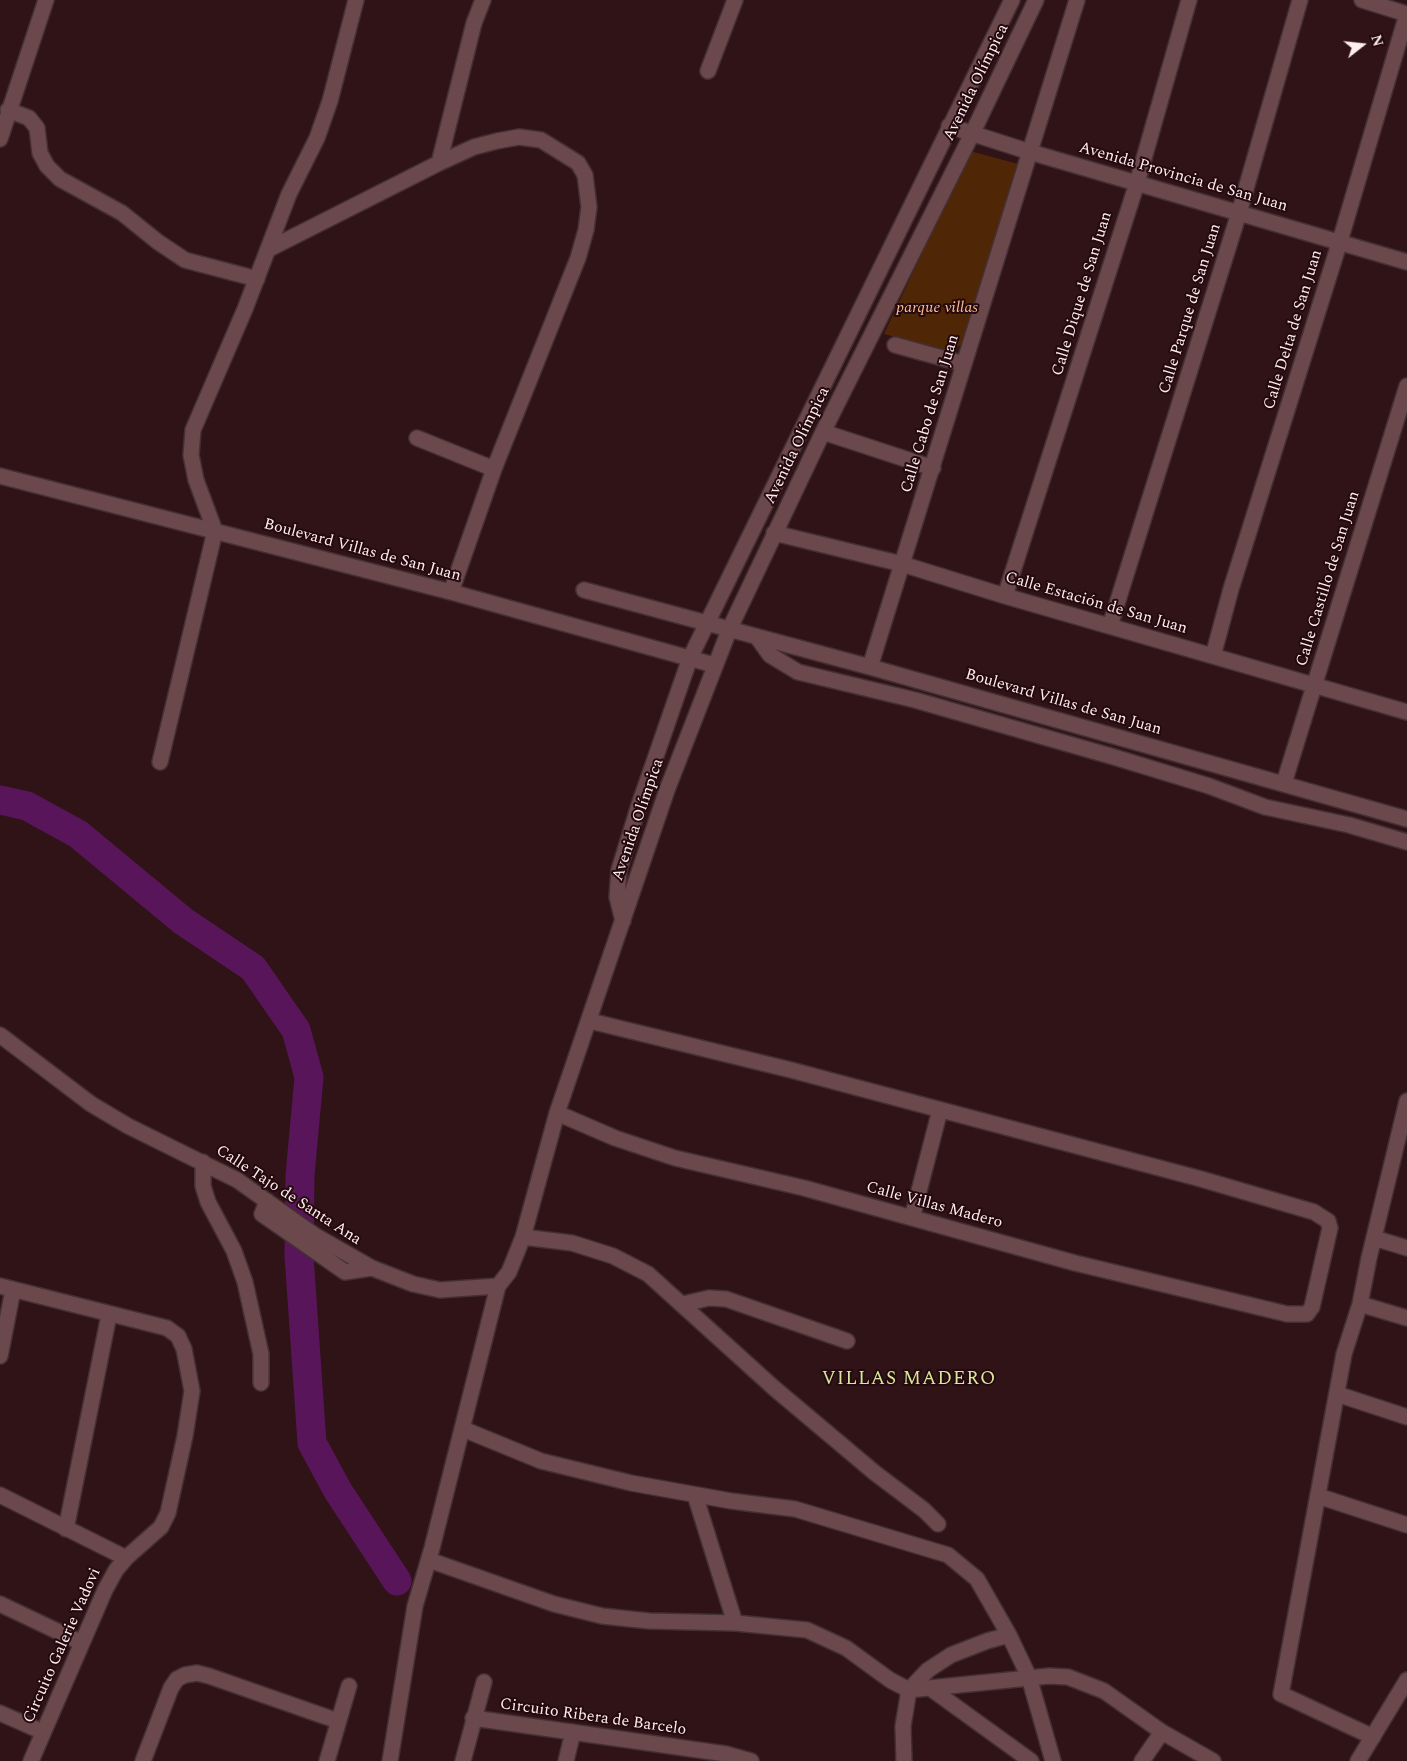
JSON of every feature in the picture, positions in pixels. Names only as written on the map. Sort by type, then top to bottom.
[{"type":"street","points":[[0,139],[8,110],[46,0]]},
{"type":"street","points":[[160,762],[215,531],[196,480],[192,455],[193,430],[257,279],[289,194],[317,138],[330,101],[356,0]]},
{"type":"street","points":[[439,163],[474,23],[483,0]]},
{"type":"street","points":[[708,72],[734,0]]},
{"type":"street","name":"Avenida Olímpica","points":[[623,921],[617,897],[619,870],[639,805],[690,658],[1012,0]]},
{"type":"street","name":"Avenida Olímpica","points":[[390,1761],[415,1606],[463,1429],[498,1286],[509,1272],[523,1237],[557,1113],[590,1021],[667,790],[714,665],[774,533],[972,134],[1036,0]]},
{"type":"street","name":"Calle Cabo de San Juan","points":[[870,667],[1077,0]]},
{"type":"street","name":"Calle Dique de San Juan","points":[[1005,596],[1137,183],[1189,0]]},
{"type":"street","name":"Calle Parque de San Juan","points":[[1110,626],[1239,213],[1300,0]]},
{"type":"street","points":[[1362,0],[1407,14]]},
{"type":"street","name":"Calle Delta de San Juan","points":[[1213,656],[1231,589],[1340,242],[1407,14]]},
{"type":"street","points":[[8,110],[29,118],[37,128],[40,153],[47,166],[60,179],[122,213],[158,242],[185,260],[257,279]]},
{"type":"street","name":"Avenida Provincia de San Juan","points":[[950,126],[1030,152],[1407,262]]},
{"type":"street","points":[[269,249],[474,147],[519,138],[541,140],[562,150],[578,163],[588,187],[589,207],[586,230],[578,258],[494,469],[451,592]]},
{"type":"street","points":[[895,345],[964,364]]},
{"type":"street","name":"Calle Castillo de San Juan","points":[[1284,783],[1407,386]]},
{"type":"street","points":[[823,432],[933,468]]},
{"type":"street","points":[[418,438],[494,469]]},
{"type":"street","name":"Boulevard Villas de San Juan","points":[[0,476],[451,592],[714,665]]},
{"type":"street","name":"Calle Estación de San Juan","points":[[774,533],[902,564],[1005,596],[1407,712]]},
{"type":"street","name":"Boulevard Villas de San Juan","points":[[584,590],[730,628],[1407,819]]},
{"type":"street","points":[[757,637],[770,655],[798,672],[915,700],[1209,786],[1265,807],[1349,825],[1407,842]]},
{"type":"street","points":[[590,1021],[940,1110],[912,1218]]},
{"type":"street","name":"Calle Tajo de Santa Ana","points":[[0,1035],[91,1104],[128,1126],[237,1180],[265,1208],[372,1268],[413,1284],[440,1290],[498,1286]]},
{"type":"street","points":[[1373,1737],[1281,1694],[1344,1354],[1360,1304],[1374,1238],[1402,1147],[1407,1101]]},
{"type":"street","name":"Calle Villas Madero","points":[[557,1113],[615,1138],[675,1158],[804,1188],[1075,1263],[1287,1314],[1307,1314],[1312,1307],[1328,1240],[1328,1221],[1322,1216],[1201,1178],[940,1110]]},
{"type":"street","points":[[203,1162],[204,1186],[208,1202],[234,1252],[250,1300],[261,1354],[261,1383]]},
{"type":"street","points":[[265,1208],[345,1272],[372,1268]]},
{"type":"street","points":[[523,1237],[572,1243],[613,1256],[648,1274],[774,1388],[875,1473],[924,1510],[938,1524]]},
{"type":"street","points":[[1374,1238],[1407,1248]]},
{"type":"street","points":[[0,1356],[7,1288]]},
{"type":"street","name":"Circuito Galerie Vadovi","points":[[7,1288],[108,1315],[155,1323],[167,1328],[178,1336],[184,1349],[192,1391],[185,1436],[168,1513],[160,1528],[126,1558],[116,1570],[105,1590],[31,1761]]},
{"type":"street","points":[[683,1304],[709,1298],[726,1299],[847,1341]]},
{"type":"street","points":[[1360,1304],[1407,1318]]},
{"type":"street","points":[[66,1529],[108,1315]]},
{"type":"street","points":[[1336,1394],[1407,1417]]},
{"type":"street","points":[[463,1429],[540,1461],[631,1483],[695,1495],[795,1509],[948,1555],[977,1579],[1009,1636],[1029,1677],[1053,1761]]},
{"type":"street","points":[[695,1495],[735,1623]]},
{"type":"street","points":[[0,1496],[126,1558]]},
{"type":"street","points":[[1318,1496],[1407,1526]]},
{"type":"street","points":[[429,1560],[554,1604],[602,1616],[649,1621],[735,1623],[807,1630],[846,1648],[890,1680],[909,1690],[1029,1677],[1068,1677],[1104,1691],[1162,1732],[1213,1761]]},
{"type":"street","points":[[0,1604],[82,1643]]},
{"type":"street","points":[[904,1761],[903,1726],[909,1690],[928,1670],[952,1655],[987,1641],[1009,1636]]},
{"type":"street","points":[[143,1761],[171,1688],[178,1679],[185,1675],[197,1673],[209,1676],[338,1722]]},
{"type":"street","points":[[1358,1761],[1407,1680]]},
{"type":"street","points":[[463,1761],[484,1682]]},
{"type":"street","points":[[328,1761],[348,1686]]},
{"type":"street","points":[[930,1688],[1031,1761]]},
{"type":"street","points":[[0,1712],[43,1732]]},
{"type":"street","name":"Circuito Ribera de Barcelo","points":[[473,1718],[573,1732],[660,1753],[734,1756],[751,1761]]},
{"type":"street","points":[[566,1761],[573,1732]]},
{"type":"street","points":[[1142,1761],[1162,1732]]},
{"type":"street","points":[[1186,1745],[1187,1761]]},
{"type":"green space","name":"parque villas","points":[[970,151],[1018,164],[967,341],[951,351],[884,334]]},
{"type":"waterway","points":[[0,800],[27,806],[78,834],[183,921],[253,968],[296,1030],[309,1077],[300,1175],[299,1256],[312,1443],[338,1491],[397,1581]]},
{"type":"district","name":"VILLAS MADERO","points":[[909,1380]]}]
